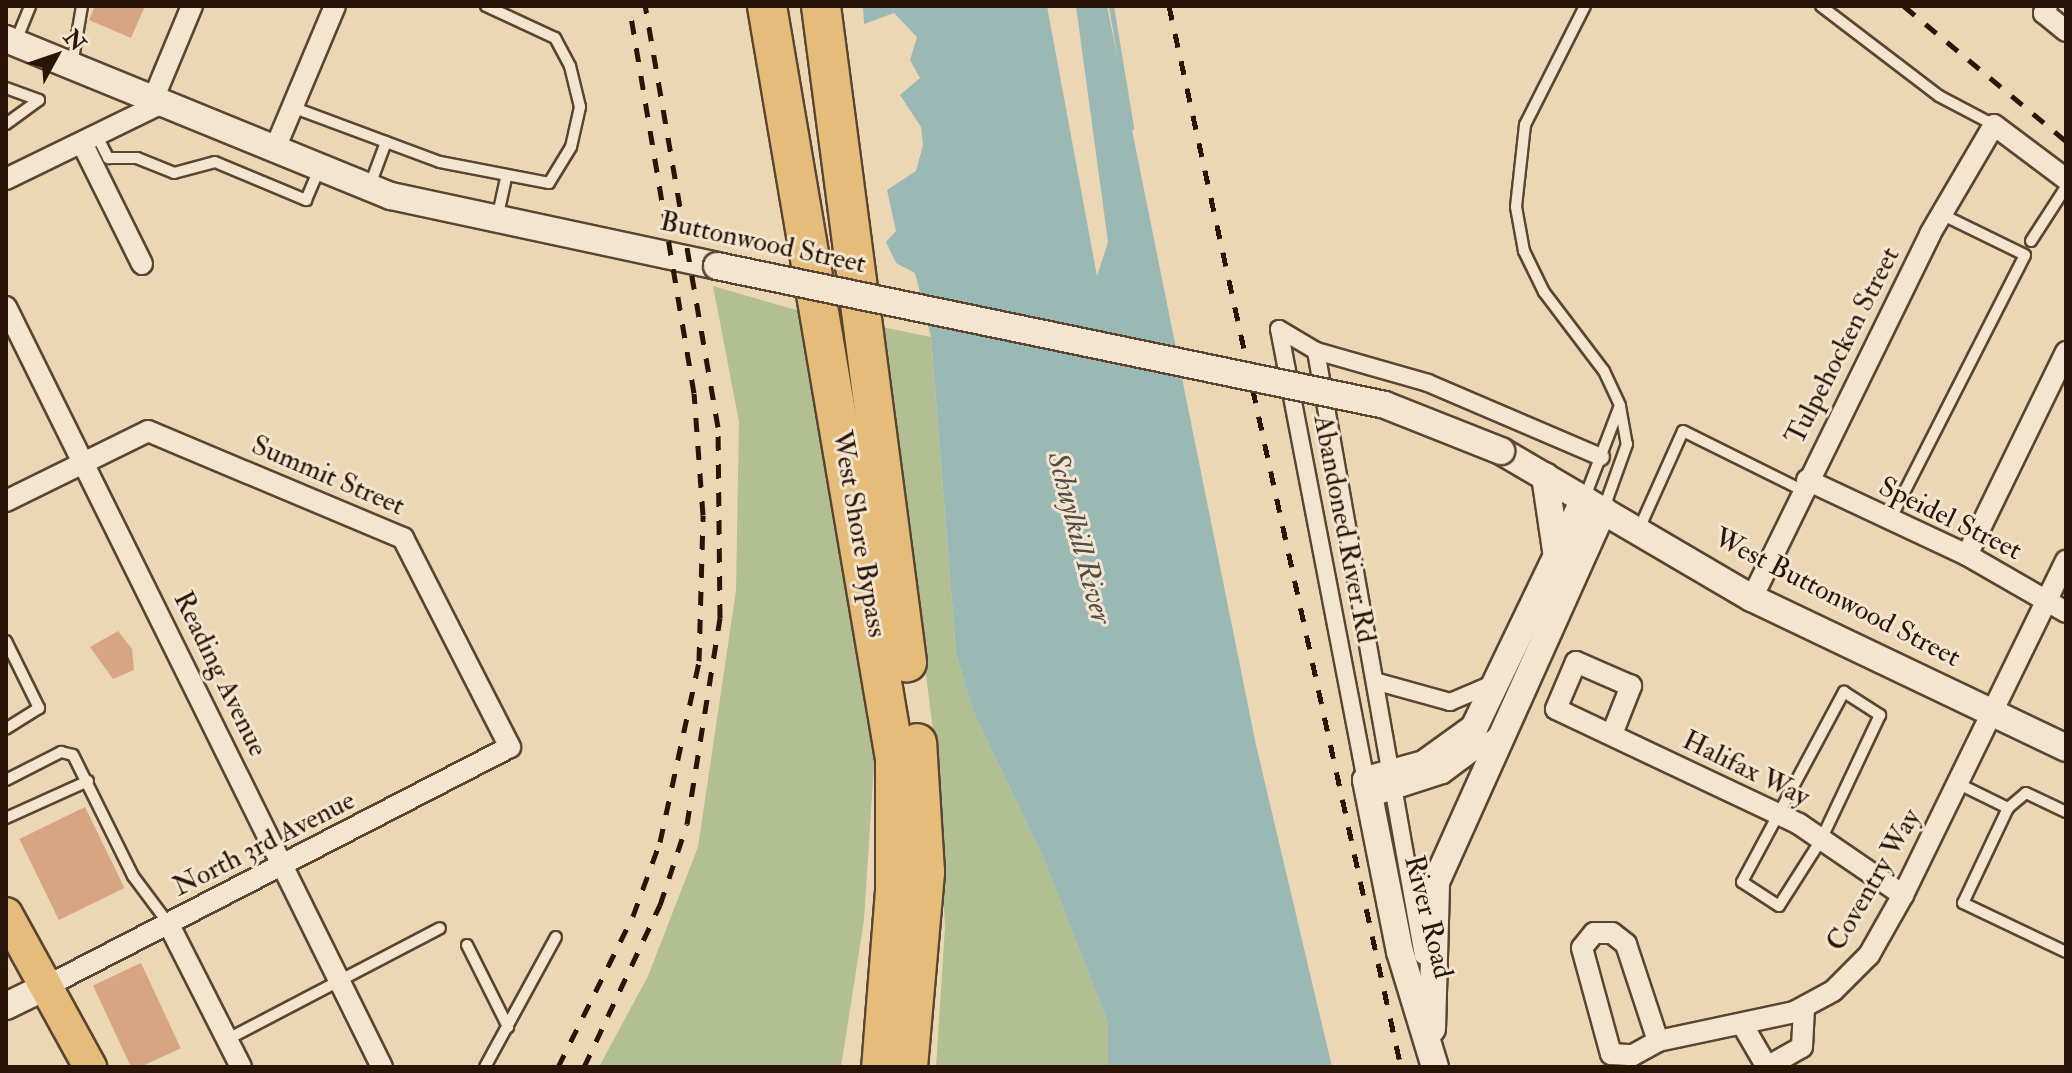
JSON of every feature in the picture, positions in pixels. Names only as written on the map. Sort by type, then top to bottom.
[{"type":"highway","name":"West Shore Bypass","points":[[767,6],[895,759],[895,891],[887,1063]]},
{"type":"highway","name":"West Shore Bypass","points":[[821,6],[920,765],[920,974],[887,1063]]},
{"type":"highway","points":[[920,974],[922,1067]]},
{"type":"main road","points":[[6,914],[43,988],[90,1067]]},
{"type":"main road","points":[[43,988],[41,1016],[66,1067]]},
{"type":"street","points":[[6,179],[89,140],[155,104],[192,6]]},
{"type":"street","points":[[274,151],[335,6]]},
{"type":"street","points":[[2042,8],[2066,31]]},
{"type":"street","name":"Buttonwood Street","points":[[14,44],[369,189],[717,266],[1385,405],[1501,451]]},
{"type":"street","points":[[1994,125],[2066,179]]},
{"type":"street","name":"Tulpehocken Street","points":[[1752,598],[1804,485],[1941,214],[1994,125]]},
{"type":"street","points":[[89,140],[142,264]]},
{"type":"street","name":"Reading Avenue","points":[[6,307],[382,1067]]},
{"type":"street","name":"Abandoned River Rd","points":[[1367,789],[1279,329],[1316,351],[1428,383],[1601,457]]},
{"type":"street","name":"Abandoned River Rd","points":[[1316,351],[1395,782],[1433,1058]]},
{"type":"street","points":[[1967,555],[2066,352]]},
{"type":"street","name":"Summit Street","points":[[83,462],[148,431],[407,541],[510,747]]},
{"type":"street","name":"West Buttonwood Street","points":[[1501,451],[1752,598],[2066,748]]},
{"type":"street","points":[[6,501],[83,462]]},
{"type":"street","points":[[1545,476],[1568,558]]},
{"type":"street","name":"Speidel Street","points":[[1804,485],[1967,555],[2066,612]]},
{"type":"street","points":[[1433,1058],[1436,882],[1568,558],[1594,504]]},
{"type":"street","points":[[1395,782],[1463,741],[1568,558],[1635,527]]},
{"type":"street","name":"Coventry Way","points":[[1658,1041],[1626,944],[1612,933],[1594,933],[1582,948],[1611,1054],[1633,1055],[1658,1041],[1804,1008],[1869,955],[1959,784],[2066,561]]},
{"type":"street","name":"Halifax Way","points":[[1612,734],[1631,686],[1608,670],[1576,662],[1556,709],[1776,814],[1903,895]]},
{"type":"street","name":"Abandoned River Rd","points":[[1378,682],[1450,702],[1496,682]]},
{"type":"street","points":[[1367,789],[1443,775],[1497,735]]},
{"type":"street","name":"North 3rd Avenue","points":[[43,988],[168,923],[284,868],[510,747]]},
{"type":"street","name":"River Road","points":[[1367,789],[1400,952],[1433,1058]]},
{"type":"street","points":[[168,923],[241,1067]]},
{"type":"street","points":[[6,1006],[43,988]]},
{"type":"street","points":[[1742,1024],[1767,1067],[1802,1047],[1804,1008]]},
{"type":"lane","points":[[14,44],[30,6]]},
{"type":"lane","points":[[72,67],[82,6]]},
{"type":"lane","points":[[292,107],[386,142],[506,178],[537,185],[554,179],[571,147],[579,92],[555,38],[486,6]]},
{"type":"lane","points":[[1585,6],[1525,125],[1516,207],[1524,251],[1544,292],[1604,371],[1620,406],[1627,444],[1594,504]]},
{"type":"lane","points":[[1821,6],[1939,96],[1994,125]]},
{"type":"lane","points":[[6,88],[39,100],[6,124]]},
{"type":"lane","points":[[89,140],[108,158],[137,158],[174,173],[215,162],[306,200],[319,169]]},
{"type":"lane","points":[[369,189],[386,142]]},
{"type":"lane","points":[[497,219],[506,178]]},
{"type":"lane","points":[[2031,241],[2066,187]]},
{"type":"lane","points":[[1890,520],[2025,255],[1941,214]]},
{"type":"lane","points":[[1594,504],[1601,457],[1620,406]]},
{"type":"lane","points":[[1635,527],[1683,431],[1804,485]]},
{"type":"lane","points":[[6,641],[38,714],[6,729]]},
{"type":"lane","points":[[1837,695],[1877,708],[1880,715],[1821,840],[1786,904],[1746,889],[1742,882],[1837,695]]},
{"type":"lane","points":[[6,780],[61,752],[73,755],[133,876],[168,923]]},
{"type":"lane","points":[[6,818],[88,781]]},
{"type":"lane","points":[[1959,784],[2008,808]]},
{"type":"lane","points":[[2066,812],[2026,793],[2008,808],[1963,903],[2066,952]]},
{"type":"lane","points":[[228,1039],[440,928]]},
{"type":"lane","points":[[485,1067],[556,937]]},
{"type":"lane","points":[[467,945],[508,1027]]},
{"type":"green space","points":[[713,286],[803,312],[875,749],[864,920],[841,1067],[599,1067],[648,976],[698,847],[736,591],[739,422]]},
{"type":"green space","points":[[882,327],[931,337],[956,653],[973,711],[1044,859],[1108,1023],[1108,1067],[936,1067],[945,927],[936,754]]},
{"type":"water","name":"Schuylkill River","points":[[863,6],[1047,6],[1097,276],[1108,242],[1076,6],[1107,6],[1256,745],[1332,1067],[1108,1067],[1108,1023],[1044,859],[973,711],[956,653],[931,337],[915,273],[896,263],[886,242],[896,231],[887,190],[916,171],[923,145],[921,127],[900,95],[920,78],[910,60],[917,37],[894,13],[864,24]]},
{"type":"building","points":[[95,6],[145,6],[131,38],[89,20]]},
{"type":"building","points":[[118,631],[132,649],[134,670],[113,679],[90,647]]},
{"type":"building","points":[[85,807],[124,888],[59,920],[19,839]]},
{"type":"building","points":[[141,963],[181,1048],[140,1067],[131,1067],[93,985]]},
{"type":"waterway","points":[[1111,6],[1131,127]]},
{"type":"railway","points":[[558,1067],[633,916],[660,842],[699,661],[703,515],[694,393],[629,6]]},
{"type":"railway","points":[[584,1067],[660,905],[687,824],[720,618],[718,427],[645,6]]},
{"type":"railway","points":[[1169,6],[1401,1067]]},
{"type":"railway","points":[[1904,6],[2066,141]]}]
